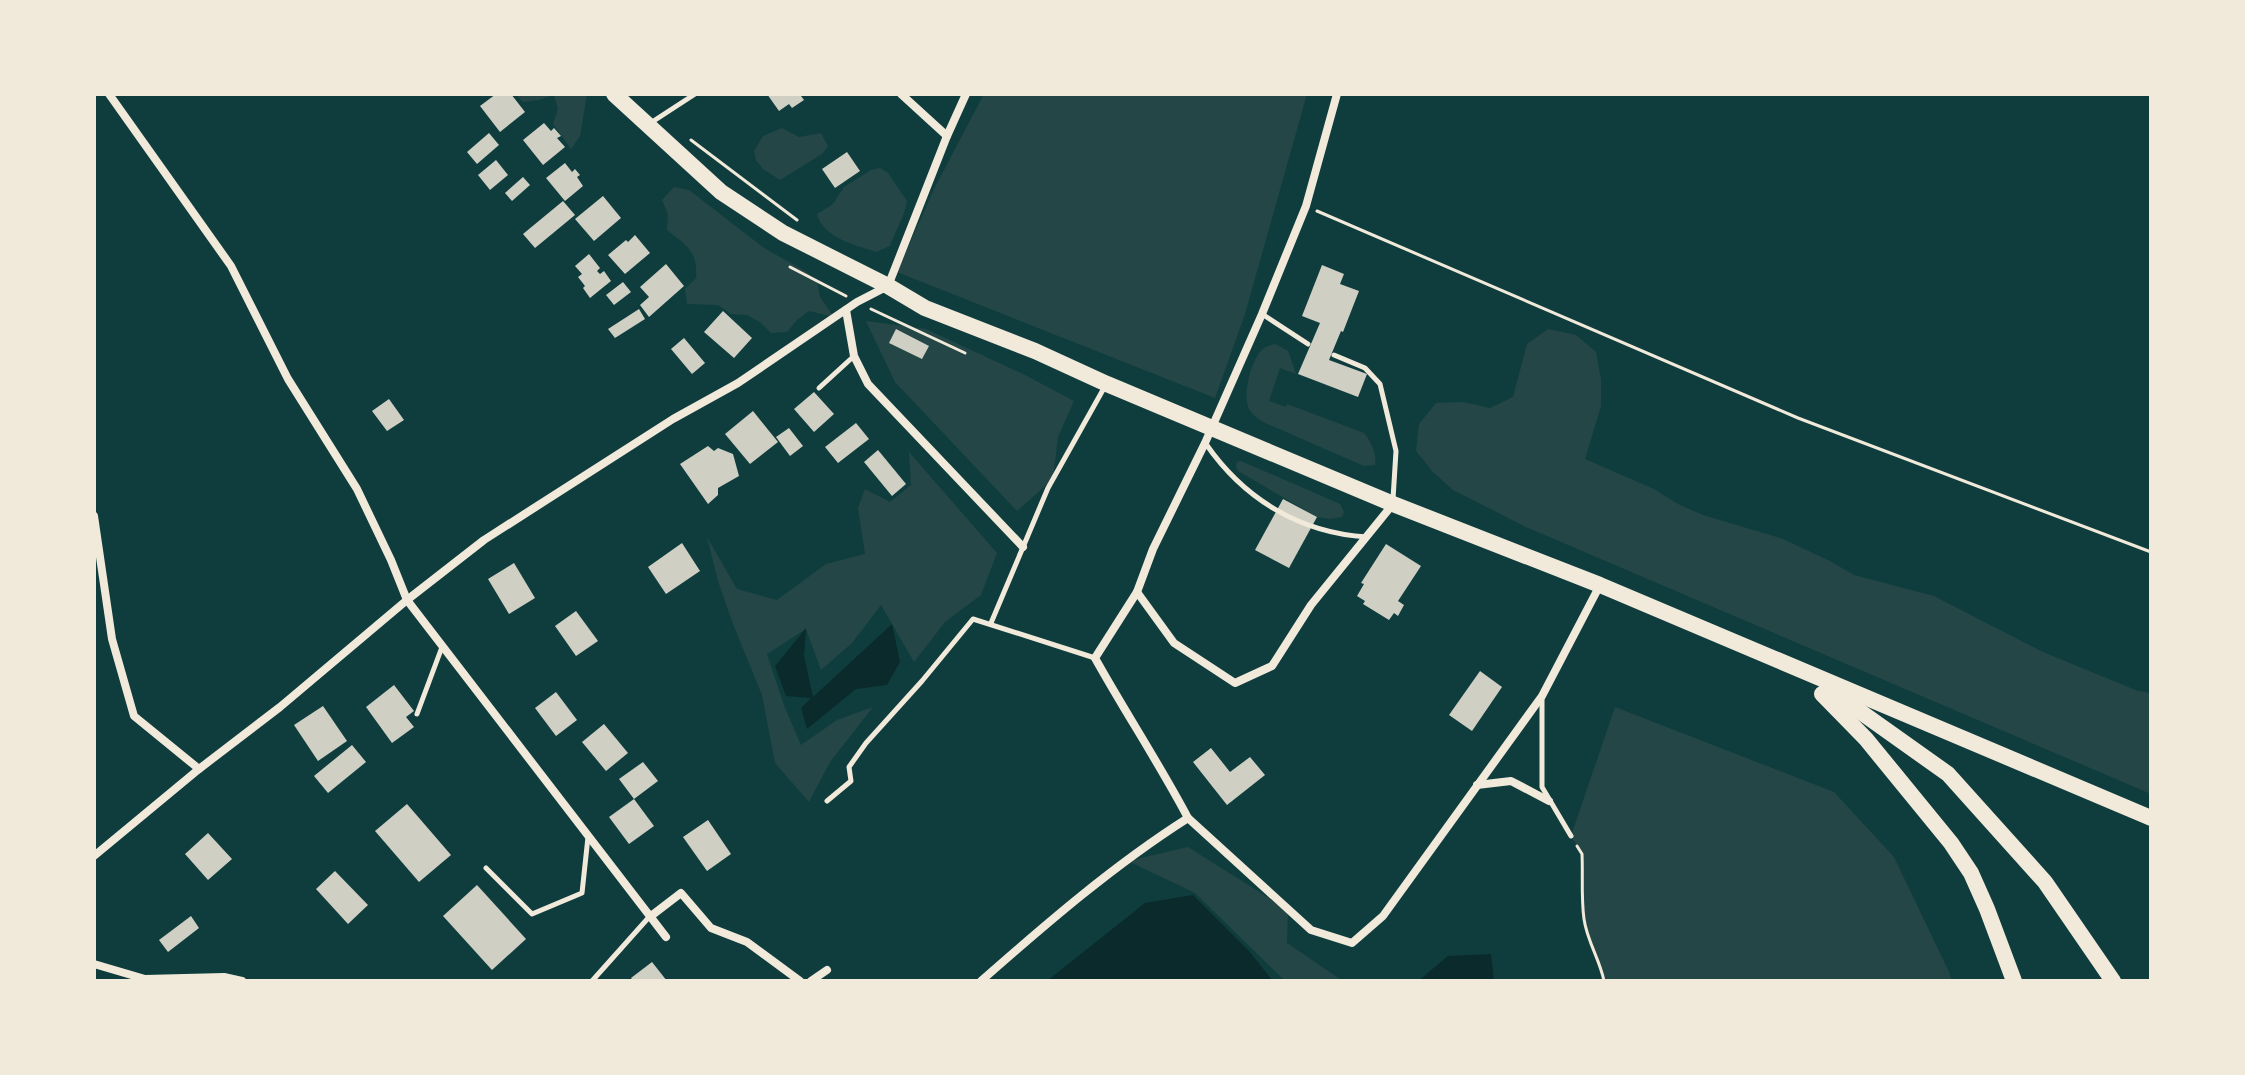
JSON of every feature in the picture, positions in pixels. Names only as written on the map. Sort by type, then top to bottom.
[{"type":"main road","points":[[614,94],[721,192],[783,233],[925,308],[1035,351],[1393,504],[1600,585],[2151,818]]},
{"type":"main road","points":[[1796,667],[1866,739],[1951,843],[1971,873],[2014,981]]},
{"type":"main road","points":[[1796,667],[1948,774],[2045,882],[2113,981]]},
{"type":"street","points":[[109,94],[231,266],[288,379],[357,489],[407,600],[666,937]]},
{"type":"street","points":[[901,94],[947,136]]},
{"type":"street","points":[[94,856],[484,540],[673,419],[738,383],[857,302],[888,286],[966,94]]},
{"type":"street","points":[[1337,94],[1306,206],[1262,314],[1213,427],[1153,549],[1137,592],[1095,658],[1188,818],[1311,930],[1352,943],[1383,916],[1542,696],[1600,585]]},
{"type":"street","points":[[846,310],[854,356],[868,384],[1023,547]]},
{"type":"street","points":[[1137,592],[1174,643],[1235,683],[1272,666],[1311,605],[1393,504]]},
{"type":"street","points":[[94,516],[112,639],[134,716],[199,769]]},
{"type":"street","points":[[1477,785],[1511,781],[1549,801]]},
{"type":"street","points":[[981,981],[1054,919],[1156,839],[1188,818]]},
{"type":"street","points":[[651,916],[681,893],[711,928],[747,942],[800,981]]},
{"type":"street","points":[[94,964],[145,979],[224,977],[242,981]]},
{"type":"street","points":[[811,981],[827,970]]},
{"type":"lane","points":[[647,125],[695,94]]},
{"type":"lane","points":[[1262,314],[1308,344]]},
{"type":"lane","points":[[1334,355],[1365,368],[1380,384],[1396,451],[1393,504]]},
{"type":"lane","points":[[819,388],[854,356]]},
{"type":"lane","points":[[991,623],[1048,488],[1107,384]]},
{"type":"lane","points":[[1205,443],[1238,483],[1269,507],[1316,529],[1367,537]]},
{"type":"lane","points":[[827,801],[851,781],[849,767],[866,743],[973,619],[1095,658]]},
{"type":"lane","points":[[417,714],[443,646]]},
{"type":"lane","points":[[1542,696],[1542,787],[1571,836]]},
{"type":"lane","points":[[486,868],[532,914],[582,893],[588,836]]},
{"type":"lane","points":[[592,981],[651,916]]},
{"type":"path","points":[[689,139],[806,227]]},
{"type":"path","points":[[1306,206],[1798,418],[2151,552]]},
{"type":"path","points":[[790,267],[965,353]]},
{"type":"path","points":[[1571,836],[1582,854],[1584,918],[1604,981]]},
{"type":"shaded area","points":[[515,94],[587,94],[580,136],[571,149],[553,124],[558,109],[554,95],[523,102]]},
{"type":"shaded area","points":[[984,94],[1307,94],[1245,314],[1215,398],[897,272],[934,189]]},
{"type":"shaded area","points":[[782,128],[799,137],[821,133],[828,146],[822,154],[780,180],[763,169],[754,151],[763,136]]},
{"type":"shaded area","points":[[880,168],[888,173],[907,201],[890,246],[876,252],[833,235],[820,222],[817,214],[833,204],[844,187],[871,170]]},
{"type":"shaded area","points":[[674,187],[689,190],[764,248],[805,271],[817,281],[820,297],[834,317],[809,311],[787,332],[771,333],[747,315],[731,314],[718,305],[687,304],[685,289],[696,278],[695,261],[685,245],[667,230],[668,214],[662,200]]},
{"type":"shaded area","points":[[866,321],[926,329],[1074,401],[1058,437],[1053,479],[1017,511],[895,382]]},
{"type":"shaded area","points":[[1548,329],[1576,335],[1596,352],[1601,379],[1601,406],[1585,459],[1654,489],[1703,515],[1783,539],[1854,575],[1934,596],[2043,652],[2138,691],[2151,693],[2151,794],[1526,527],[1453,490],[1416,451],[1419,424],[1436,403],[1463,402],[1490,408],[1513,397],[1527,344]]},
{"type":"shaded area","points":[[1275,344],[1288,351],[1296,374],[1280,368],[1269,401],[1286,407],[1287,404],[1364,433],[1373,448],[1375,465],[1364,466],[1263,422],[1252,413],[1247,403],[1251,369],[1263,349]]},
{"type":"shaded area","points":[[909,452],[997,553],[981,595],[945,622],[914,662],[881,605],[852,643],[821,670],[806,629],[767,654],[801,745],[837,720],[873,707],[830,762],[809,802],[775,763],[762,695],[718,581],[707,537],[737,589],[777,600],[826,564],[865,554],[858,508],[865,489],[890,502],[911,485]]},
{"type":"shaded area","points":[[1241,461],[1340,504],[1344,512],[1342,517],[1317,517],[1238,471],[1237,462]]},
{"type":"shaded area","points":[[892,624],[900,662],[887,685],[856,689],[807,729],[801,708],[811,698],[786,696],[775,666],[806,628],[804,656],[813,697]]},
{"type":"shaded area","points":[[1615,707],[1834,792],[1894,857],[1952,981],[1604,981],[1584,918],[1582,854],[1571,836]]},
{"type":"shaded area","points":[[1188,847],[1288,910],[1287,943],[1343,981],[1285,981],[1195,893],[1128,861]]},
{"type":"shaded area","points":[[1193,895],[1248,950],[1273,981],[1047,981],[1145,903]]},
{"type":"shaded area","points":[[1491,954],[1494,981],[1418,981],[1448,956]]},
{"type":"building","points":[[496,94],[511,94],[525,112],[500,132],[480,106]]},
{"type":"building","points":[[767,94],[804,94],[801,96],[804,100],[792,108],[789,104],[779,111]]},
{"type":"building","points":[[544,123],[561,136],[557,138],[565,147],[543,165],[523,140]]},
{"type":"building","points":[[489,133],[499,145],[477,164],[467,152]]},
{"type":"building","points":[[847,152],[860,171],[835,188],[822,169]]},
{"type":"building","points":[[496,160],[508,175],[490,190],[478,175]]},
{"type":"building","points":[[565,163],[572,172],[575,169],[580,175],[577,177],[583,186],[565,201],[546,178]]},
{"type":"building","points":[[523,177],[530,185],[512,201],[505,193]]},
{"type":"building","points":[[603,196],[621,218],[594,241],[575,219]]},
{"type":"building","points":[[563,201],[575,215],[535,248],[523,234]]},
{"type":"building","points":[[635,235],[650,253],[625,274],[608,255]]},
{"type":"building","points":[[589,254],[600,268],[597,271],[600,274],[604,271],[611,281],[590,298],[578,277],[582,274],[575,266]]},
{"type":"building","points":[[666,264],[684,286],[649,317],[640,305],[649,297],[640,287]]},
{"type":"building","points":[[1322,265],[1344,274],[1340,284],[1359,291],[1329,360],[1367,374],[1358,397],[1298,374],[1320,323],[1302,316]]},
{"type":"building","points":[[623,282],[631,292],[614,305],[606,295]]},
{"type":"building","points":[[639,309],[645,319],[615,338],[608,329]]},
{"type":"building","points":[[723,311],[752,338],[734,358],[704,332]]},
{"type":"building","points":[[896,329],[929,346],[922,359],[889,343]]},
{"type":"building","points":[[684,338],[705,363],[692,374],[671,349]]},
{"type":"building","points":[[814,392],[834,414],[814,432],[794,409]]},
{"type":"building","points":[[389,399],[404,420],[387,431],[372,411]]},
{"type":"building","points":[[753,411],[778,442],[750,464],[725,434]]},
{"type":"building","points":[[856,423],[869,439],[838,463],[825,447]]},
{"type":"building","points":[[789,428],[803,446],[790,456],[776,437]]},
{"type":"building","points":[[708,446],[714,451],[718,448],[733,454],[739,476],[718,488],[718,495],[708,504],[680,464]]},
{"type":"building","points":[[878,450],[906,484],[892,496],[864,462]]},
{"type":"building","points":[[1283,499],[1317,517],[1289,568],[1255,550]]},
{"type":"building","points":[[682,543],[700,571],[666,594],[648,567]]},
{"type":"building","points":[[1386,544],[1421,566],[1398,601],[1404,605],[1398,616],[1394,613],[1389,620],[1363,604],[1365,601],[1357,596],[1364,584],[1361,583]]},
{"type":"building","points":[[514,563],[535,598],[509,614],[488,579]]},
{"type":"building","points":[[576,611],[598,641],[576,656],[555,626]]},
{"type":"building","points":[[1480,671],[1502,687],[1472,731],[1449,715]]},
{"type":"building","points":[[394,685],[414,711],[406,717],[414,727],[392,743],[366,707]]},
{"type":"building","points":[[556,692],[577,720],[556,736],[535,708]]},
{"type":"building","points":[[323,706],[347,741],[318,761],[294,725]]},
{"type":"building","points":[[604,724],[628,753],[606,771],[582,742]]},
{"type":"building","points":[[352,745],[366,762],[328,793],[314,776]]},
{"type":"building","points":[[1211,748],[1230,772],[1250,757],[1265,775],[1227,805],[1193,762]]},
{"type":"building","points":[[643,762],[658,781],[634,799],[619,779]]},
{"type":"building","points":[[634,799],[654,826],[629,844],[609,817]]},
{"type":"building","points":[[407,804],[451,855],[419,882],[375,831]]},
{"type":"building","points":[[708,820],[731,854],[707,871],[683,837]]},
{"type":"building","points":[[208,833],[232,859],[208,880],[185,854]]},
{"type":"building","points":[[335,871],[368,905],[348,924],[316,889]]},
{"type":"building","points":[[477,885],[526,939],[492,970],[443,916]]},
{"type":"building","points":[[191,916],[199,928],[168,952],[159,940]]},
{"type":"building","points":[[652,962],[667,981],[633,981],[631,978]]}]
